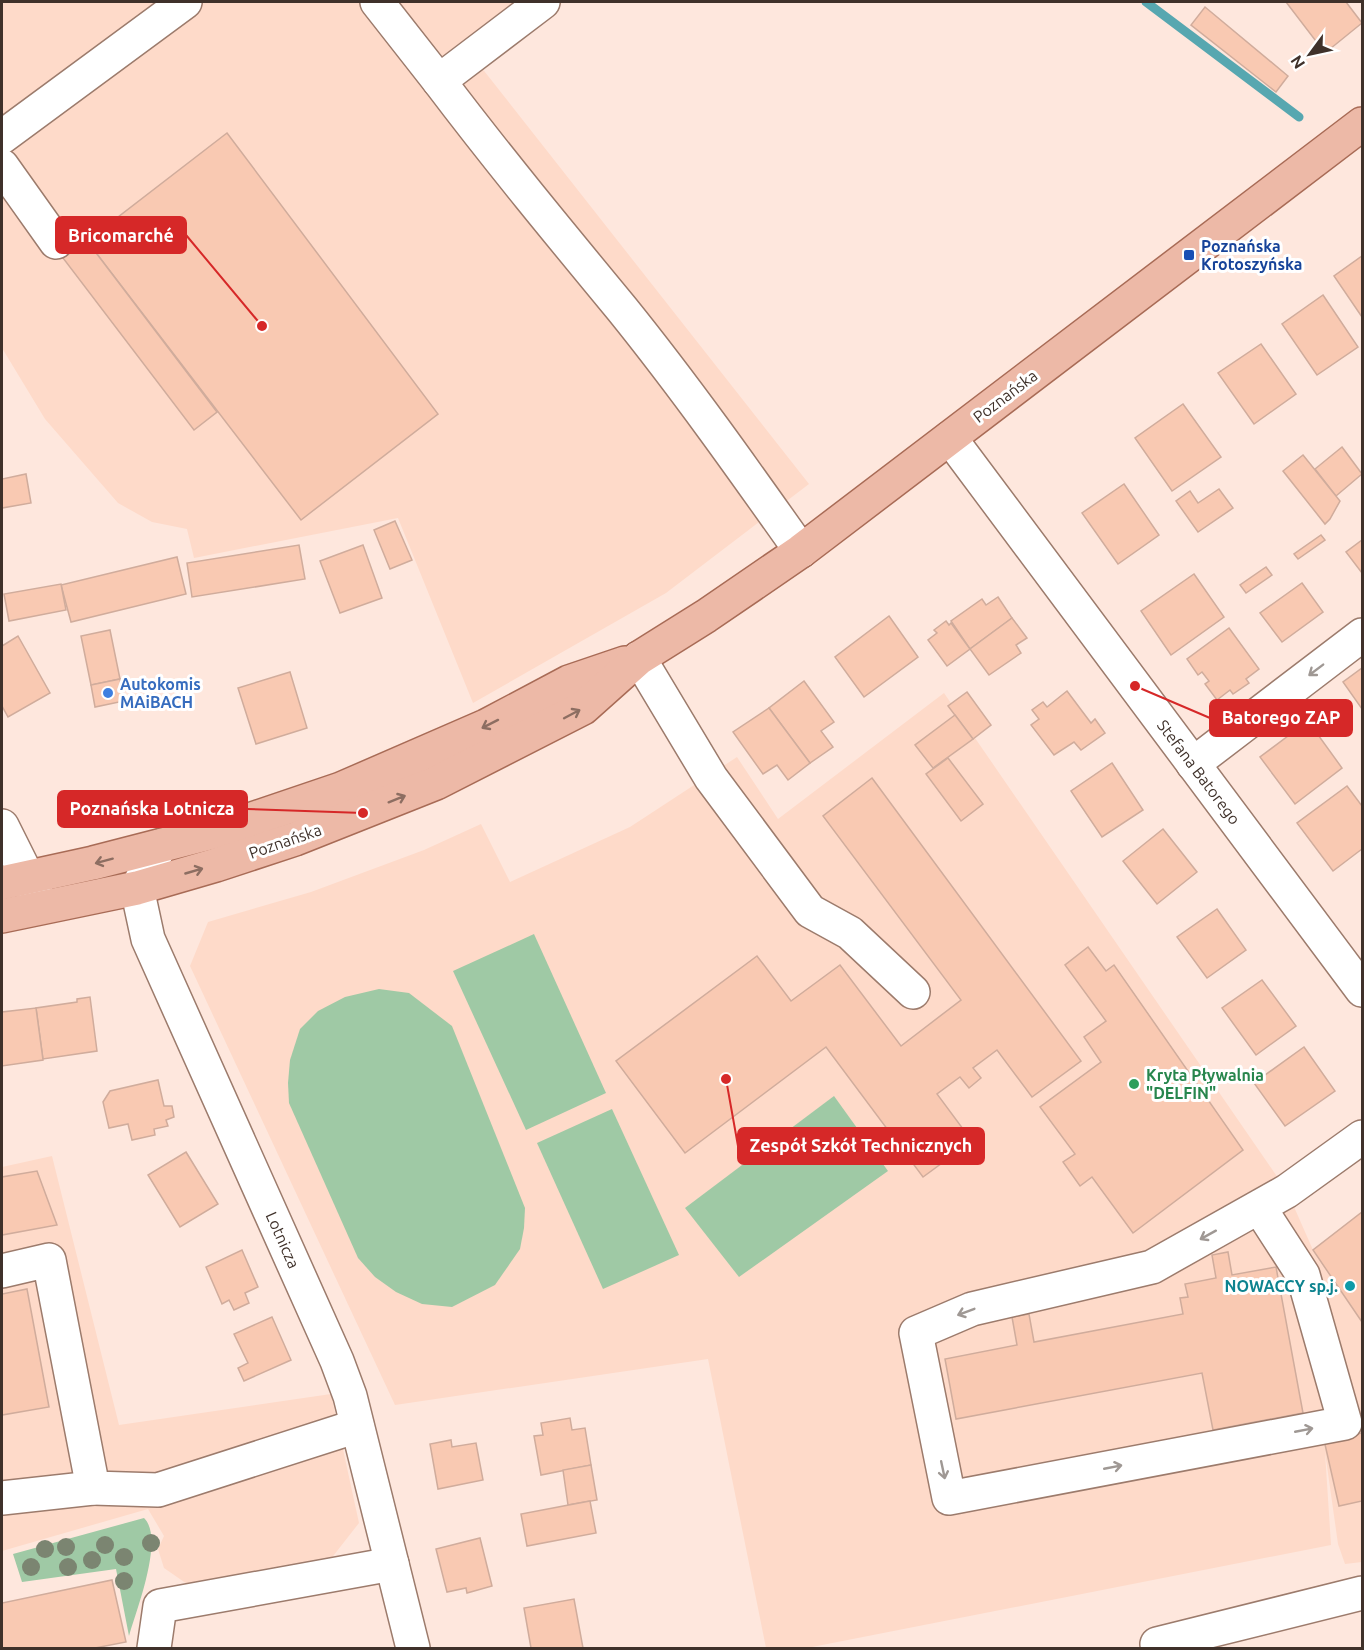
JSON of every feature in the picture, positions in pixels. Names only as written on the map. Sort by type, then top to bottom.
[{"type":"main road","name":"Poznańska","points":[[2,916],[137,888],[295,839],[436,783],[583,708],[639,658],[706,616],[801,551],[1362,124]]},
{"type":"main road","name":"Poznańska","points":[[15,880],[217,831],[340,789],[486,726],[569,682],[639,658]]},
{"type":"street","points":[[2,137],[185,2]]},
{"type":"street","points":[[377,2],[521,188],[623,310],[757,487],[801,551]]},
{"type":"street","points":[[439,81],[543,2]]},
{"type":"street","points":[[2,166],[56,242]]},
{"type":"street","name":"Stefana Batorego","points":[[950,438],[1362,990]]},
{"type":"street","points":[[1193,764],[1362,635]]},
{"type":"street","points":[[639,658],[711,778],[810,911],[850,933],[913,992]]},
{"type":"street","points":[[2,826],[15,880],[44,909]]},
{"type":"street","points":[[137,888],[160,846]]},
{"type":"street","name":"Lotnicza","points":[[137,888],[148,939],[337,1361],[357,1426],[413,1648]]},
{"type":"street","points":[[1259,1207],[1303,1275],[1345,1423],[949,1498],[916,1333],[972,1309],[1152,1267],[1287,1191],[1362,1137]]},
{"type":"street","points":[[2,1271],[49,1260],[93,1488]]},
{"type":"street","points":[[2,1498],[93,1488],[158,1490],[357,1426]]},
{"type":"street","points":[[154,1648],[160,1606],[392,1564]]},
{"type":"street","points":[[1157,1644],[1362,1593]]},
{"type":"shaded area","points":[[2,2],[563,2],[481,67],[809,484],[666,593],[473,703],[398,518],[194,558],[187,529],[152,522],[118,503],[45,419],[2,348]]},
{"type":"shaded area","points":[[944,693],[1287,1191],[1313,1250],[1362,1211],[1362,1562],[1345,1564],[1338,1544],[1325,1452],[1331,1545],[807,1648],[766,1648],[708,1359],[395,1405],[190,966],[208,922],[311,892],[424,850],[481,824],[510,882],[630,827],[737,757],[778,819]]},
{"type":"shaded area","points":[[52,1156],[119,1425],[331,1394],[359,1523],[330,1560],[190,1586],[164,1568],[158,1549],[164,1536],[148,1509],[2,1551],[2,1167]]},
{"type":"green space","points":[[534,934],[606,1093],[526,1130],[453,971]]},
{"type":"green space","points":[[379,989],[409,993],[452,1026],[525,1208],[520,1249],[495,1285],[452,1307],[422,1304],[396,1292],[375,1277],[358,1258],[289,1103],[290,1060],[300,1029],[318,1011],[345,997]]},
{"type":"green space","points":[[834,1096],[888,1171],[739,1277],[685,1208]]},
{"type":"green space","points":[[612,1109],[679,1255],[603,1289],[537,1143]]},
{"type":"green space","points":[[144,1518],[150,1528],[152,1541],[150,1558],[129,1636],[116,1569],[22,1582],[13,1554]]},
{"type":"building","points":[[1286,2],[1346,2],[1362,23],[1325,53]]},
{"type":"building","points":[[1205,7],[1288,76],[1276,92],[1191,25]]},
{"type":"building","points":[[227,133],[438,414],[301,520],[87,241]]},
{"type":"building","points":[[87,241],[217,412],[194,430],[63,258]]},
{"type":"building","points":[[1362,256],[1362,317],[1334,276]]},
{"type":"building","points":[[1323,295],[1358,347],[1317,375],[1282,324]]},
{"type":"building","points":[[1261,344],[1296,394],[1254,424],[1218,373]]},
{"type":"building","points":[[1183,404],[1221,457],[1172,491],[1135,438]]},
{"type":"building","points":[[1342,447],[1362,474],[1336,496],[1315,469]]},
{"type":"building","points":[[1303,455],[1340,501],[1325,524],[1283,471]]},
{"type":"building","points":[[26,474],[31,503],[2,508],[2,479]]},
{"type":"building","points":[[1124,484],[1159,535],[1118,564],[1082,513]]},
{"type":"building","points":[[1219,489],[1233,508],[1198,532],[1176,501],[1190,491],[1198,503]]},
{"type":"building","points":[[395,521],[412,560],[390,569],[374,530]]},
{"type":"building","points":[[1321,535],[1325,540],[1298,559],[1294,554]]},
{"type":"building","points":[[1362,540],[1362,573],[1346,552]]},
{"type":"building","points":[[299,545],[305,579],[192,597],[187,563]]},
{"type":"building","points":[[363,545],[382,598],[340,613],[320,561]]},
{"type":"building","points":[[177,557],[186,594],[71,622],[61,585]]},
{"type":"building","points":[[1266,567],[1272,575],[1246,593],[1240,585]]},
{"type":"building","points":[[1194,574],[1224,617],[1171,655],[1141,611]]},
{"type":"building","points":[[1302,583],[1323,612],[1282,642],[1260,613]]},
{"type":"building","points":[[61,584],[66,610],[9,621],[4,594]]},
{"type":"building","points":[[998,597],[1012,618],[970,649],[951,621],[982,599],[986,605]]},
{"type":"building","points":[[889,616],[918,657],[864,697],[835,657]]},
{"type":"building","points":[[1012,618],[1027,638],[1016,645],[1021,653],[989,675],[970,649]]},
{"type":"building","points":[[946,621],[949,625],[951,623],[970,649],[947,666],[928,640],[937,633],[934,630]]},
{"type":"building","points":[[1229,628],[1259,669],[1246,679],[1249,683],[1233,694],[1230,690],[1217,700],[1205,684],[1209,681],[1202,672],[1198,675],[1187,659]]},
{"type":"building","points":[[110,630],[120,679],[91,685],[81,636]]},
{"type":"building","points":[[18,636],[50,693],[8,717],[2,706],[2,646]]},
{"type":"building","points":[[1362,668],[1362,709],[1343,682]]},
{"type":"building","points":[[290,672],[307,728],[256,744],[238,688]]},
{"type":"building","name":"Autokomis MAiBACH","points":[[120,679],[124,701],[95,707],[91,685]]},
{"type":"building","points":[[804,681],[834,722],[821,731],[833,747],[810,763],[769,708]]},
{"type":"building","points":[[1067,691],[1091,723],[1095,719],[1105,733],[1081,750],[1074,742],[1054,755],[1031,725],[1039,719],[1032,710],[1043,702],[1047,707]]},
{"type":"building","points":[[967,692],[991,725],[973,739],[948,706]]},
{"type":"building","points":[[769,708],[810,763],[788,780],[777,765],[763,774],[733,732]]},
{"type":"building","points":[[955,715],[973,739],[933,768],[915,745]]},
{"type":"building","points":[[1308,721],[1342,768],[1295,804],[1260,757]]},
{"type":"building","points":[[948,758],[983,804],[961,821],[926,774]]},
{"type":"building","points":[[1112,763],[1143,810],[1102,837],[1071,791]]},
{"type":"building","points":[[872,778],[1081,1061],[1032,1097],[997,1050],[973,1068],[981,1078],[969,1088],[960,1077],[937,1094],[972,1141],[923,1177],[826,1047],[685,1153],[616,1061],[757,956],[791,1001],[840,965],[901,1046],[961,1000],[823,816]]},
{"type":"building","points":[[1347,786],[1362,806],[1362,849],[1333,871],[1297,823]]},
{"type":"building","points":[[1163,829],[1197,872],[1157,904],[1123,861]]},
{"type":"building","points":[[1217,909],[1246,950],[1207,978],[1177,937]]},
{"type":"building","name":"Kryta Pływalnia \"DELFIN\"","points":[[1088,947],[1106,971],[1114,965],[1243,1150],[1133,1233],[1092,1177],[1080,1186],[1063,1162],[1075,1154],[1040,1107],[1101,1062],[1084,1037],[1106,1021],[1065,965]]},
{"type":"building","points":[[1262,980],[1296,1026],[1256,1055],[1222,1008]]},
{"type":"building","points":[[90,997],[97,1051],[43,1059],[36,1008],[77,1002],[77,999]]},
{"type":"building","points":[[36,1008],[43,1060],[2,1066],[2,1012]]},
{"type":"building","points":[[1304,1047],[1335,1091],[1285,1126],[1254,1083]]},
{"type":"building","points":[[158,1080],[164,1106],[172,1106],[174,1117],[166,1120],[168,1126],[154,1129],[155,1135],[132,1140],[128,1124],[109,1128],[103,1102],[110,1091]]},
{"type":"building","points":[[186,1152],[218,1204],[180,1227],[148,1175]]},
{"type":"building","points":[[37,1171],[57,1225],[2,1235],[2,1177]]},
{"type":"building","name":"NOWACCY sp.j.","points":[[1362,1212],[1362,1322],[1313,1250]]},
{"type":"building","points":[[242,1250],[258,1287],[245,1293],[249,1303],[234,1310],[229,1300],[222,1304],[206,1267]]},
{"type":"building","points":[[1228,1252],[1232,1275],[1276,1267],[1303,1413],[1213,1430],[1202,1373],[956,1419],[945,1359],[1017,1345],[1012,1317],[1029,1314],[1034,1342],[1183,1314],[1180,1298],[1188,1297],[1185,1284],[1216,1278],[1212,1255]]},
{"type":"building","points":[[27,1289],[49,1407],[2,1415],[2,1294]]},
{"type":"building","points":[[272,1317],[291,1360],[244,1381],[238,1368],[248,1363],[234,1334]]},
{"type":"building","points":[[570,1418],[572,1430],[585,1428],[591,1465],[541,1475],[534,1436],[543,1435],[541,1423]]},
{"type":"building","points":[[1362,1433],[1362,1501],[1339,1506],[1324,1440]]},
{"type":"building","points":[[451,1440],[452,1447],[476,1443],[483,1480],[438,1489],[430,1444]]},
{"type":"building","points":[[591,1465],[597,1500],[568,1505],[563,1470]]},
{"type":"building","points":[[590,1501],[596,1533],[527,1546],[521,1514]]},
{"type":"building","points":[[480,1538],[492,1586],[467,1593],[466,1588],[447,1592],[436,1549]]},
{"type":"building","points":[[112,1580],[126,1642],[95,1648],[2,1648],[2,1603]]},
{"type":"building","points":[[574,1599],[583,1648],[531,1648],[524,1608]]},
{"type":"waterway","points":[[1146,2],[1299,117]]},
{"type":"place","name":"Poznańska Krotoszyńska","points":[[1189,255]]},
{"type":"place","name":"Bricomarché","points":[[262,326]]},
{"type":"place","name":"Batorego ZAP","points":[[1135,686]]},
{"type":"place","name":"Autokomis MAiBACH","points":[[108,693]]},
{"type":"place","name":"Poznańska Lotnicza","points":[[363,813]]},
{"type":"place","name":"Zespół Szkół Technicznych","points":[[726,1079]]},
{"type":"place","name":"Kryta Pływalnia \"DELFIN\"","points":[[1134,1084]]},
{"type":"place","name":"NOWACCY sp.j.","points":[[1350,1286]]}]
